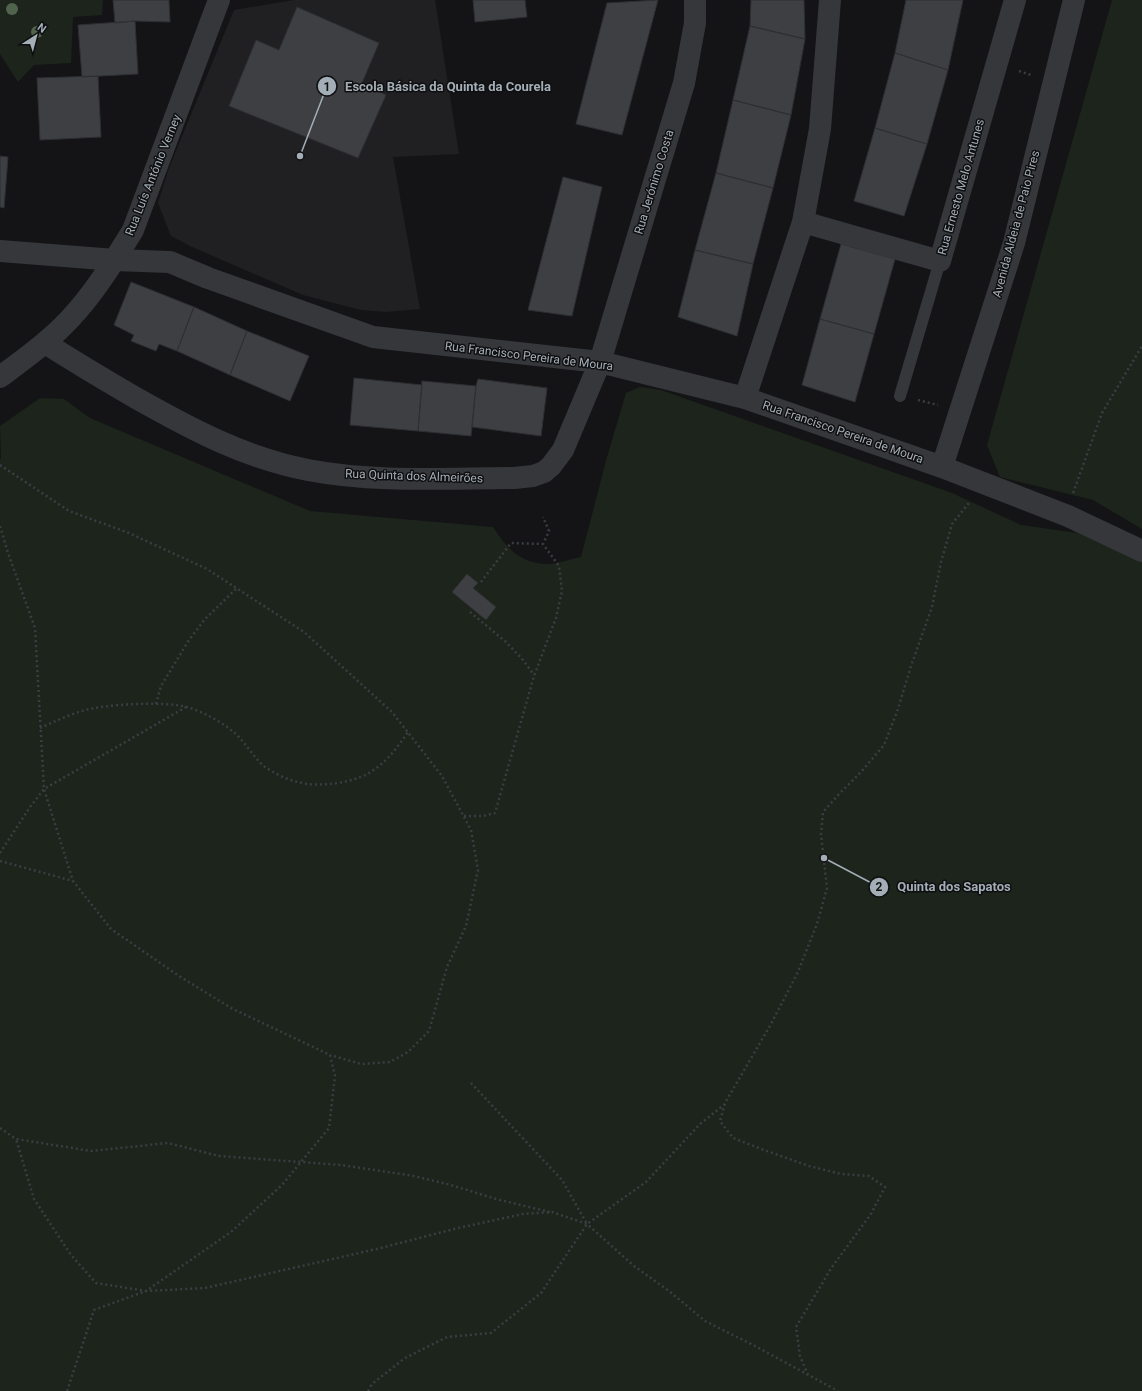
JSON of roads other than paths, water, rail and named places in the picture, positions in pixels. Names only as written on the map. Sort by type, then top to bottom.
[{"type":"street","name":"Rua Luís António Verney","points":[[0,377],[45,343],[77,311],[115,260],[133,230],[219,0]]},
{"type":"street","name":"Rua Jerónimo Costa","points":[[600,362],[684,83],[694,23],[695,0]]},
{"type":"street","points":[[745,398],[803,222],[820,129],[830,0]]},
{"type":"street","name":"Rua Ernesto Melo Antunes","points":[[803,222],[940,261],[1015,0]]},
{"type":"street","name":"Avenida Aldeia de Paio Pires","points":[[942,467],[1014,243],[1074,0]]},
{"type":"street","name":"Rua Francisco Pereira de Moura","points":[[0,251],[115,260],[170,262],[208,278],[373,337],[600,362],[745,398],[984,483],[1068,516],[1142,551]]},
{"type":"street","name":"Rua Quinta dos Almeirões","points":[[45,343],[79,365],[144,402],[225,445],[280,463],[309,470],[384,478],[514,478],[533,476],[544,472],[551,466],[563,450],[600,362]]},
{"type":"lane","points":[[900,396],[940,261]]},
{"type":"place","name":"Escola Básica da Quinta da Courela","points":[[300,156]]},
{"type":"place","name":"Quinta dos Sapatos","points":[[824,858]]}]
